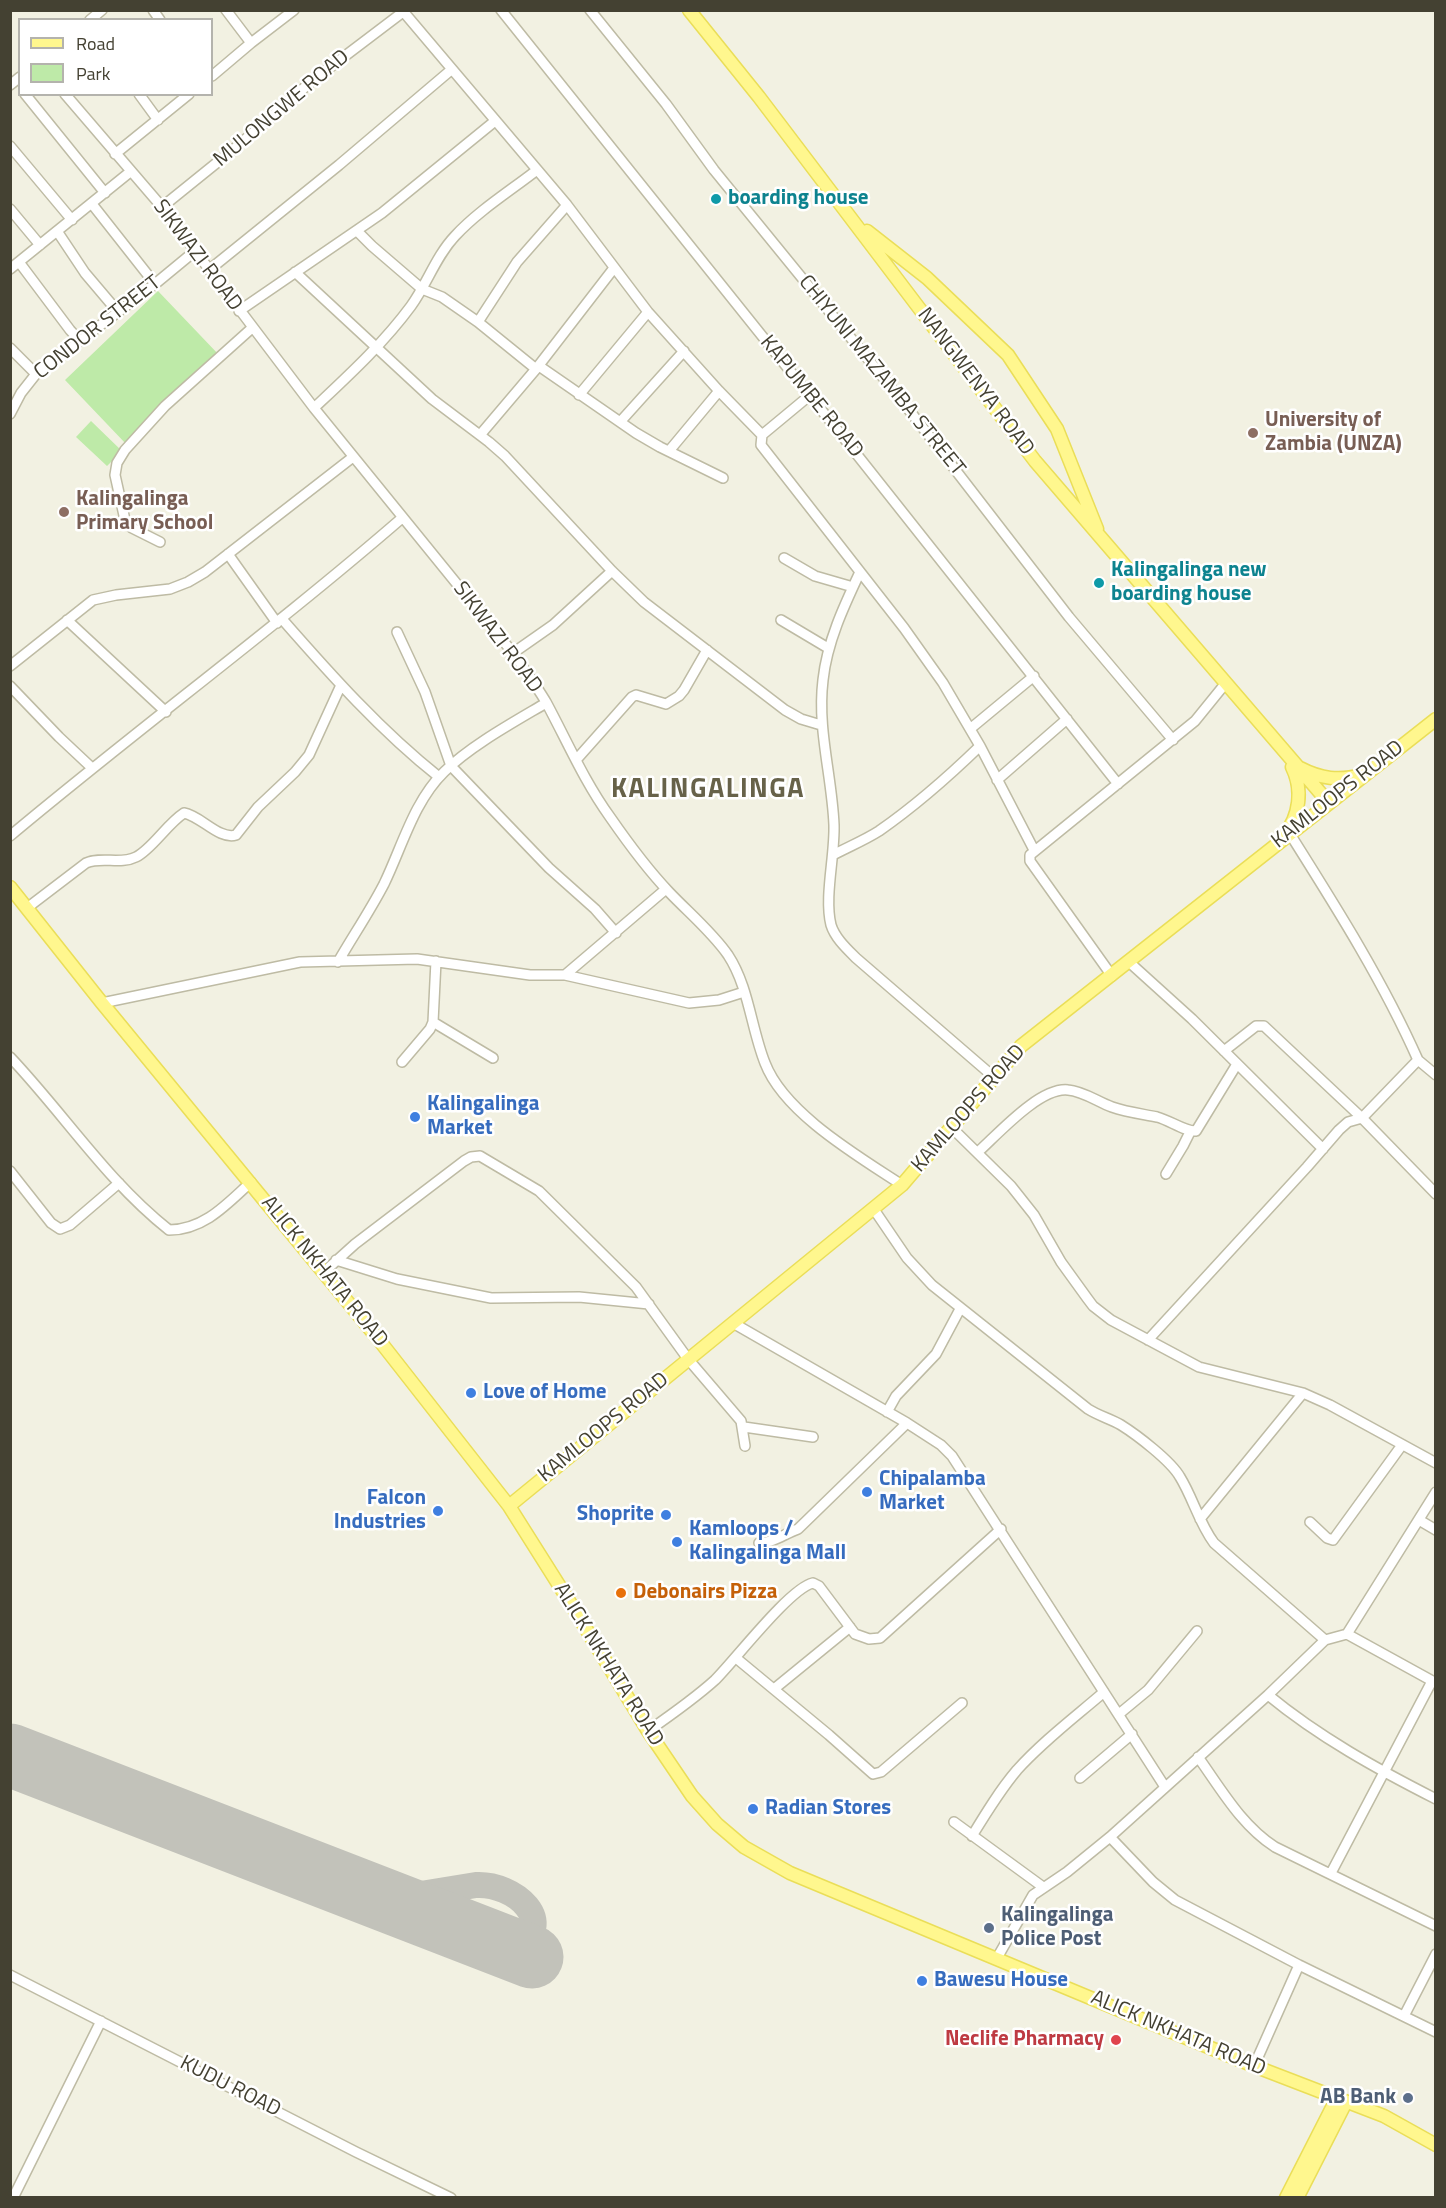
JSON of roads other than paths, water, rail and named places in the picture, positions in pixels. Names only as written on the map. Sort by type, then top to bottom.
[{"type":"main road","name":"NANGWENYA ROAD","points":[[689,10],[759,97],[1007,425],[1101,539],[1329,804]]},
{"type":"main road","name":"NANGWENYA ROAD","points":[[854,221],[927,278],[1008,355],[1057,429],[1101,539]]},
{"type":"main road","name":"KAMLOOPS ROAD","points":[[508,1506],[902,1185],[1021,1046],[1436,718]]},
{"type":"main road","points":[[1288,758],[1301,768],[1324,777],[1349,779],[1365,775]]},
{"type":"main road","points":[[1272,847],[1287,832],[1296,815],[1299,795],[1297,776],[1288,758]]},
{"type":"main road","name":"ALICK NKHATA ROAD","points":[[10,887],[102,1003],[324,1272],[508,1506],[680,1781],[704,1811],[731,1836],[754,1853],[790,1873],[1254,2066],[1391,2119],[1436,2145]]},
{"type":"main road","points":[[1286,2198],[1341,2100]]},
{"type":"main road","points":[[1297,2198],[1341,2100]]},
{"type":"street","points":[[89,16],[102,10]]},
{"type":"street","points":[[226,10],[251,42]]},
{"type":"street","points":[[213,75],[251,42],[294,10]]},
{"type":"street","name":"KAPUMBE ROAD","points":[[501,10],[1118,784]]},
{"type":"street","name":"CHIYUNI MAZAMBA STREET","points":[[590,10],[666,104],[714,170],[899,397],[1069,617],[1173,740]]},
{"type":"street","points":[[403,11],[567,205],[648,312],[719,392],[762,435]]},
{"type":"street","name":"MULONGWE ROAD","points":[[162,207],[341,58],[403,11]]},
{"type":"street","points":[[209,270],[451,70]]},
{"type":"street","points":[[27,96],[105,193]]},
{"type":"street","name":"SIKWAZI ROAD","points":[[67,96],[162,207],[314,408],[513,653],[546,703],[610,818],[666,889],[722,947],[736,969],[765,1065],[787,1098],[806,1117],[902,1185]]},
{"type":"street","points":[[140,96],[158,120]]},
{"type":"street","points":[[115,154],[187,96]]},
{"type":"street","points":[[239,311],[382,213],[495,122]]},
{"type":"street","points":[[10,146],[72,220]]},
{"type":"street","points":[[314,408],[377,348],[409,308],[454,237],[537,170]]},
{"type":"street","points":[[10,269],[130,172]]},
{"type":"street","points":[[92,204],[155,284]]},
{"type":"street","points":[[478,322],[517,262],[567,205]]},
{"type":"street","points":[[10,209],[40,245]]},
{"type":"street","points":[[57,231],[85,273],[118,312]]},
{"type":"street","points":[[357,231],[422,289],[442,297],[537,368],[669,451],[723,478]]},
{"type":"street","name":"CONDOR STREET","points":[[10,414],[21,393],[36,374],[195,251]]},
{"type":"street","points":[[19,262],[80,341]]},
{"type":"street","points":[[480,435],[537,368],[614,268]]},
{"type":"street","points":[[295,272],[432,399],[505,456],[612,571],[644,602],[785,710],[801,719],[821,725]]},
{"type":"street","points":[[579,395],[648,312]]},
{"type":"street","points":[[160,542],[132,528],[125,520],[115,475],[117,463],[125,450],[165,406],[252,328]]},
{"type":"street","points":[[10,348],[36,374]]},
{"type":"street","points":[[620,422],[684,351]]},
{"type":"street","points":[[669,451],[719,392]]},
{"type":"street","points":[[809,396],[762,435],[761,445],[911,637],[943,683],[980,746],[1034,850]]},
{"type":"street","points":[[10,666],[93,600],[148,590],[170,590],[205,572],[353,457]]},
{"type":"street","points":[[10,836],[92,768],[280,621],[402,518]]},
{"type":"street","points":[[228,554],[280,621],[403,747],[439,777]]},
{"type":"street","points":[[784,558],[815,576],[853,587]]},
{"type":"street","points":[[513,653],[553,625],[612,571]]},
{"type":"street","points":[[860,572],[828,648],[823,681],[821,725],[834,825],[829,908],[832,927],[840,942],[856,958],[995,1078]]},
{"type":"street","points":[[68,620],[166,712]]},
{"type":"street","points":[[781,620],[828,648]]},
{"type":"street","points":[[397,632],[425,692],[451,766],[549,868],[595,909],[616,933]]},
{"type":"street","points":[[576,760],[632,697],[636,695],[666,704],[679,696],[707,651]]},
{"type":"street","points":[[970,729],[1034,676]]},
{"type":"street","points":[[1112,976],[1030,861],[1030,855],[1195,721],[1225,684]]},
{"type":"street","points":[[27,908],[86,863],[96,859],[115,861],[138,856],[184,813],[228,836],[236,835],[258,807],[303,764],[319,736],[341,685]]},
{"type":"street","points":[[10,686],[92,768]]},
{"type":"street","points":[[338,962],[384,884],[417,812],[439,777],[469,752],[546,703]]},
{"type":"street","points":[[997,780],[1067,719]]},
{"type":"street","points":[[833,855],[877,832],[894,820],[943,781],[980,746]]},
{"type":"street","points":[[1290,834],[1369,964],[1404,1028],[1418,1060],[1436,1075]]},
{"type":"street","points":[[565,975],[666,889]]},
{"type":"street","points":[[102,1003],[290,963],[417,959],[530,975],[565,975],[689,1003],[719,1000],[744,992]]},
{"type":"street","points":[[402,1062],[434,1022],[436,961]]},
{"type":"street","points":[[1129,962],[1238,1064],[1323,1149]]},
{"type":"street","points":[[434,1022],[493,1058]]},
{"type":"street","points":[[1224,1051],[1256,1026],[1264,1026],[1362,1119],[1436,1194]]},
{"type":"street","points":[[10,1057],[36,1084],[59,1115],[119,1183],[169,1230],[197,1225],[216,1213],[251,1182]]},
{"type":"street","points":[[1148,1340],[1331,1138],[1348,1122],[1362,1119],[1418,1060]]},
{"type":"street","points":[[978,1152],[1044,1096],[1060,1090],[1071,1090],[1114,1108],[1171,1121],[1190,1132],[1196,1131],[1238,1064]]},
{"type":"street","points":[[952,1128],[1023,1200],[1061,1262],[1093,1306],[1121,1326],[1199,1367],[1303,1393],[1436,1463]]},
{"type":"street","points":[[1166,1174],[1190,1132]]},
{"type":"street","points":[[324,1272],[336,1260],[464,1161],[480,1156],[539,1191],[636,1287],[688,1359],[741,1422],[744,1427],[745,1446]]},
{"type":"street","points":[[10,1171],[51,1223],[60,1228],[70,1225],[119,1183]]},
{"type":"street","points":[[873,1208],[907,1258],[923,1277],[960,1309],[1088,1409],[1101,1418],[1119,1424],[1167,1461],[1180,1477],[1206,1532],[1226,1555],[1325,1640]]},
{"type":"street","points":[[336,1260],[397,1279],[491,1298],[579,1297],[649,1304]]},
{"type":"street","points":[[887,1412],[896,1396],[936,1354],[960,1309]]},
{"type":"street","points":[[733,1323],[907,1423],[941,1445],[952,1456],[1165,1787]]},
{"type":"street","points":[[1200,1519],[1303,1393]]},
{"type":"street","points":[[759,1543],[770,1543],[781,1535],[798,1529],[907,1423]]},
{"type":"street","points":[[744,1427],[813,1437]]},
{"type":"street","points":[[1310,1522],[1327,1538],[1333,1540],[1402,1445]]},
{"type":"street","points":[[997,1958],[1033,1895],[1067,1872],[1110,1837],[1268,1695],[1325,1640],[1347,1634],[1436,1492]]},
{"type":"street","points":[[1419,1520],[1436,1530]]},
{"type":"street","points":[[648,1731],[695,1698],[805,1585],[813,1583],[819,1586],[855,1634],[868,1639],[880,1638],[1001,1529]]},
{"type":"street","points":[[774,1689],[850,1627]]},
{"type":"street","points":[[1119,1714],[1148,1690],[1197,1631]]},
{"type":"street","points":[[1331,1873],[1434,1682],[1347,1634]]},
{"type":"street","points":[[736,1658],[830,1735],[868,1772],[877,1774],[962,1703]]},
{"type":"street","points":[[972,1836],[989,1808],[1017,1771],[1104,1692]]},
{"type":"street","points":[[1268,1695],[1312,1728],[1384,1773],[1436,1799]]},
{"type":"street","points":[[1080,1778],[1132,1734]]},
{"type":"street","points":[[1198,1757],[1247,1824],[1260,1837],[1275,1847],[1436,1926]]},
{"type":"street","points":[[954,1822],[1043,1887]]},
{"type":"street","points":[[1110,1837],[1169,1895],[1299,1965],[1436,2032]]},
{"type":"street","points":[[1404,2016],[1436,1954]]},
{"type":"street","points":[[1254,2066],[1299,1965]]},
{"type":"street","name":"KUDU ROAD","points":[[10,1975],[356,2152],[431,2193],[450,2198]]},
{"type":"street","points":[[13,2198],[101,2021]]},
{"type":"place","name":"boarding house","points":[[716,199]]},
{"type":"place","name":"University of Zambia (UNZA)","points":[[1253,433]]},
{"type":"place","name":"Kalingalinga Primary School","points":[[64,512]]},
{"type":"place","name":"Kalingalinga new boarding house","points":[[1099,583]]},
{"type":"place","name":"Kalingalinga Market","points":[[415,1117]]},
{"type":"place","name":"Love of Home","points":[[471,1393]]},
{"type":"place","name":"Chipalamba Market","points":[[867,1492]]},
{"type":"place","name":"Falcon Industries","points":[[438,1511]]},
{"type":"place","name":"Shoprite","points":[[666,1515]]},
{"type":"place","name":"Kamloops / Kalingalinga Mall","points":[[677,1542]]},
{"type":"place","name":"Debonairs Pizza","points":[[621,1593]]},
{"type":"place","name":"Radian Stores","points":[[753,1809]]},
{"type":"place","name":"Kalingalinga Police Post","points":[[989,1928]]},
{"type":"place","name":"Bawesu House","points":[[922,1981]]},
{"type":"place","name":"Neclife Pharmacy","points":[[1116,2040]]},
{"type":"place","name":"AB Bank","points":[[1408,2098]]},
{"type":"district","name":"KALINGALINGA","points":[[708,790]]}]
